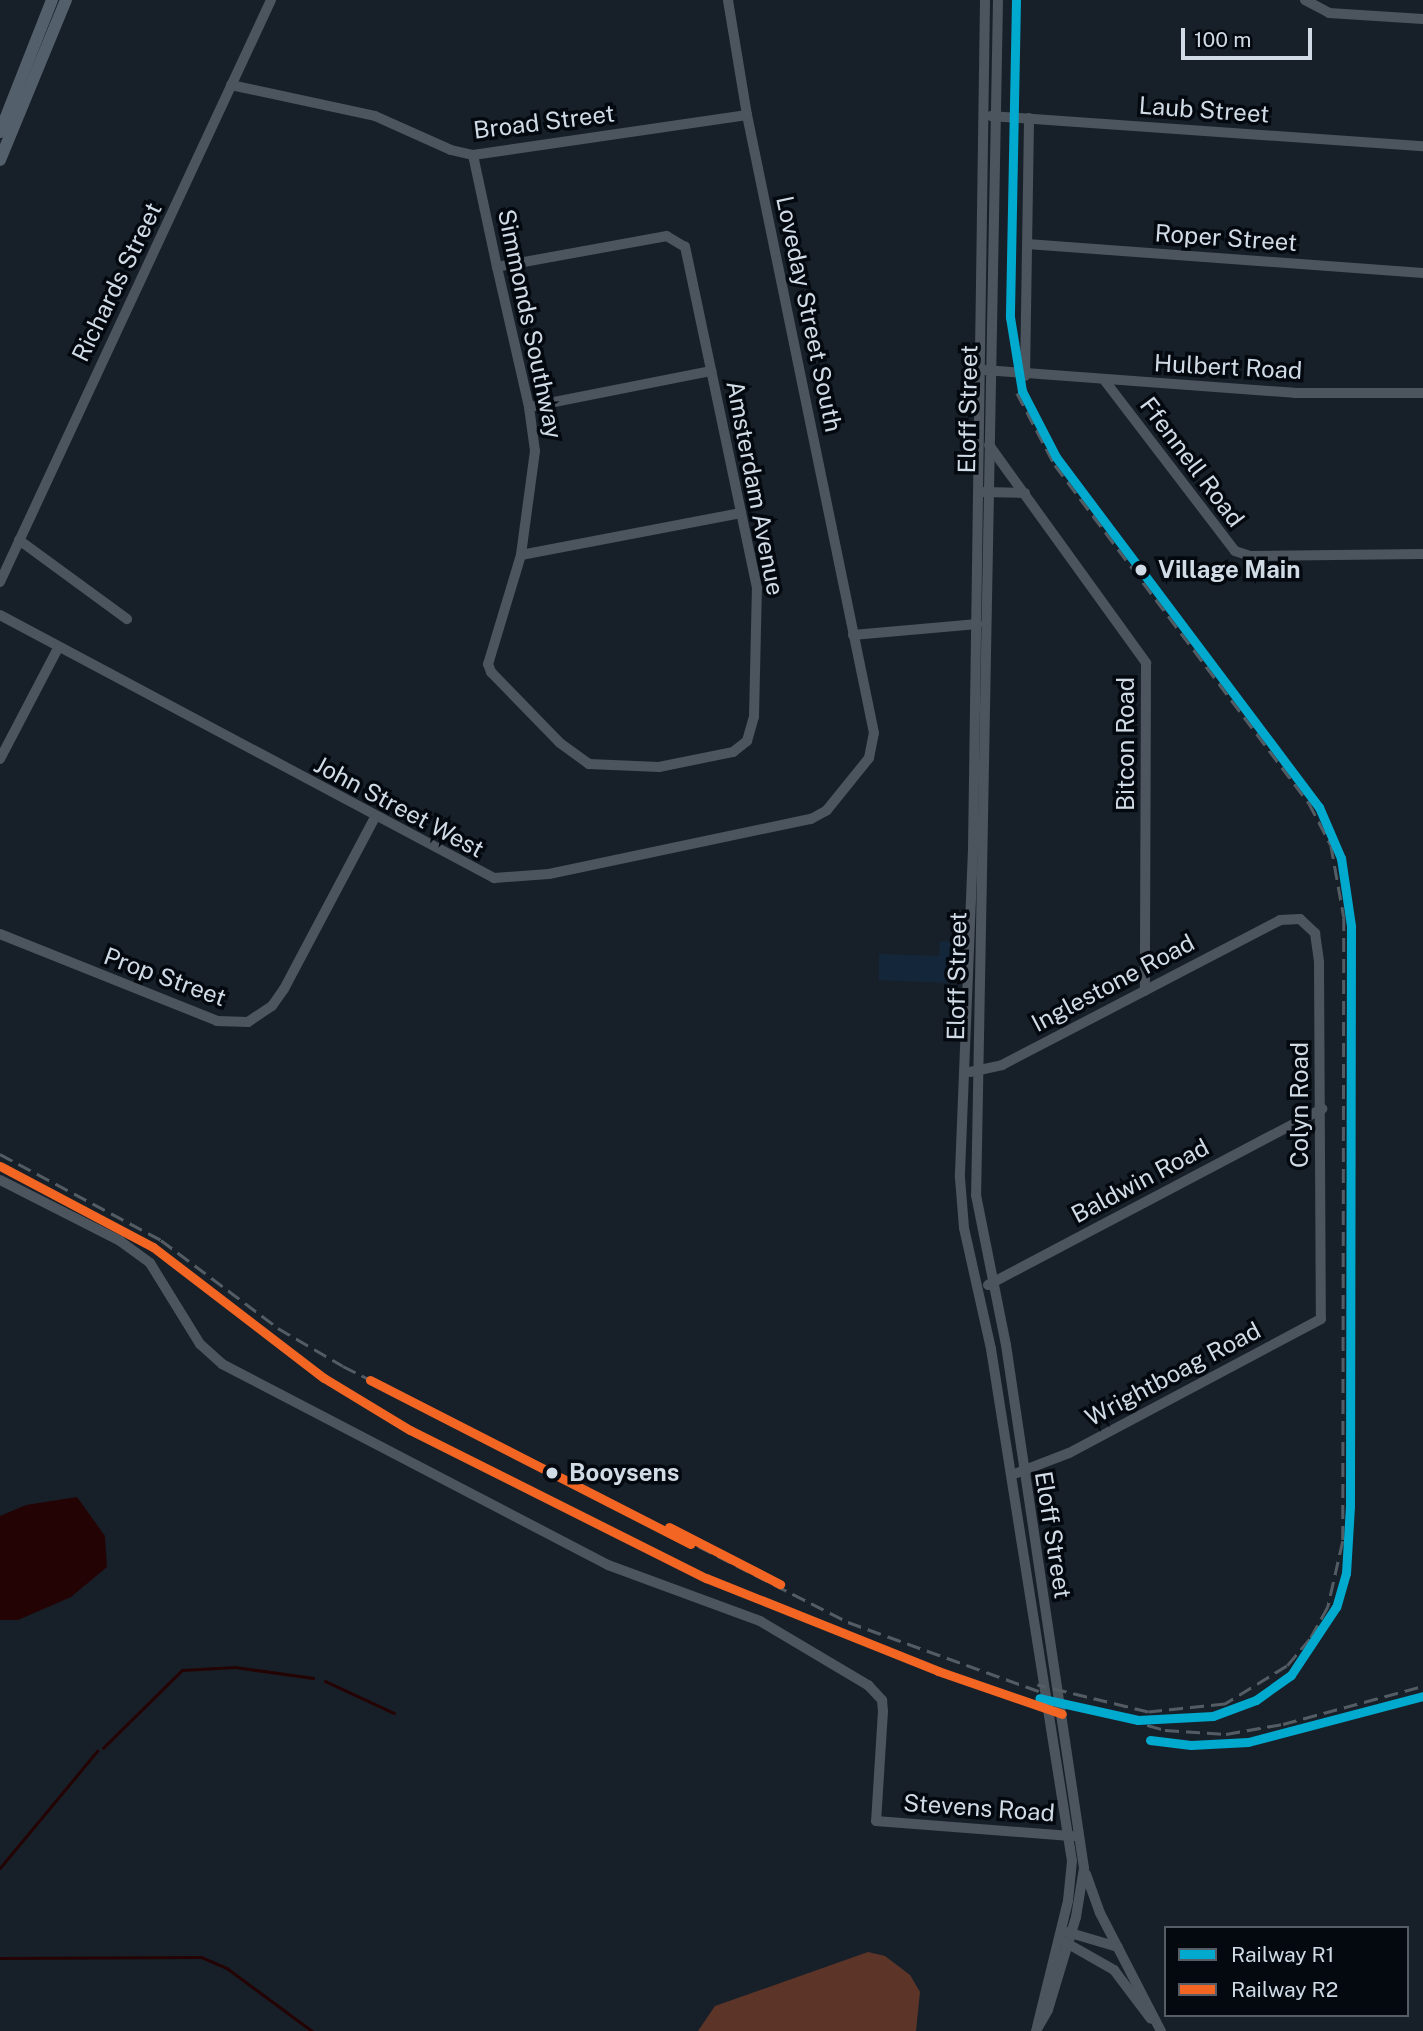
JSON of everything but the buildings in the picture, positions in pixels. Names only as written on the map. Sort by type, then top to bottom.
[{"type":"main road","points":[[0,132],[52,0]]},
{"type":"main road","points":[[0,160],[66,0]]},
{"type":"street","name":"Richards Street","points":[[0,582],[271,0]]},
{"type":"street","name":"Loveday Street South","points":[[728,0],[747,115],[853,635]]},
{"type":"street","name":"Eloff Street","points":[[985,0],[981,116],[990,373],[979,624],[974,937],[976,1195],[1010,1383],[1064,1736],[1074,1836],[1064,1936]]},
{"type":"street","name":"Eloff Street","points":[[983,493],[977,373],[995,116],[998,0]]},
{"type":"street","points":[[1305,0],[1329,13],[1423,19]]},
{"type":"street","name":"Broad Street","points":[[231,85],[375,116],[451,150],[473,155],[747,115]]},
{"type":"street","name":"Laub Street","points":[[981,116],[1423,146]]},
{"type":"street","points":[[1027,375],[1029,118]]},
{"type":"street","name":"Simmonds Southway","points":[[473,155],[528,407],[535,464],[521,555],[488,664]]},
{"type":"street","name":"Amsterdam Avenue","points":[[488,664],[496,679],[589,764],[659,767],[733,752],[747,741],[754,717],[757,588],[686,251],[682,243],[667,236],[496,267]]},
{"type":"street","name":"Roper Street","points":[[1027,244],[1423,273]]},
{"type":"street","points":[[528,407],[711,371]]},
{"type":"street","name":"Hulbert Road","points":[[977,373],[1294,393],[1423,393]]},
{"type":"street","name":"Ffennell Road","points":[[1105,381],[1236,551],[1250,556],[1423,554]]},
{"type":"street","name":"Bitcon Road","points":[[988,444],[1146,663],[1145,991]]},
{"type":"street","points":[[983,493],[1025,493]]},
{"type":"street","points":[[521,555],[741,513]]},
{"type":"street","points":[[19,540],[127,619]]},
{"type":"street","name":"John Street West","points":[[0,615],[484,876],[512,880],[811,819],[827,810],[873,750],[873,723],[853,635]]},
{"type":"street","points":[[853,635],[979,624]]},
{"type":"street","points":[[0,759],[58,648]]},
{"type":"street","name":"Prop Street","points":[[0,934],[217,1021],[248,1022],[272,1006],[284,989],[374,818]]},
{"type":"street","name":"Colyn Road","points":[[1280,920],[1300,919],[1308,924],[1318,945],[1322,1109],[1321,1319]]},
{"type":"street","name":"Inglestone Road","points":[[962,1072],[975,1072],[1002,1065],[1280,920]]},
{"type":"street","name":"Eloff Street","points":[[974,937],[962,1072],[961,1205],[996,1385],[1051,1737],[1084,1868],[1064,1936]]},
{"type":"street","name":"Baldwin Road","points":[[979,1292],[992,1282],[1322,1109]]},
{"type":"street","name":"Stevens Road","points":[[0,1180],[120,1241],[150,1263],[200,1344],[222,1364],[608,1565],[754,1618],[869,1685],[882,1700],[883,1710],[876,1821],[1074,1836]]},
{"type":"street","name":"Wrightboag Road","points":[[1007,1464],[1021,1467],[1043,1464],[1321,1319]]},
{"type":"street","points":[[996,1385],[1010,1383]]},
{"type":"street","name":"Wrightboag Road","points":[[1009,1475],[1021,1467]]},
{"type":"street","points":[[1031,1608],[1043,1606]]},
{"type":"street","points":[[1084,1868],[1118,1947],[1159,2028]]},
{"type":"street","points":[[1064,1936],[1118,1947]]},
{"type":"street","points":[[1064,1936],[1114,1970],[1159,2028]]},
{"type":"street","points":[[1036,2031],[1064,1936]]},
{"type":"shaded area","points":[[940,941],[951,942],[950,983],[879,980],[879,954],[939,956]]},
{"type":"shaded area","points":[[77,1497],[105,1536],[107,1567],[71,1597],[18,1620],[0,1620],[0,1516],[26,1505]]},
{"type":"shaded area","points":[[868,1952],[885,1956],[910,1975],[920,1992],[916,2031],[698,2031],[715,2006]]},
{"type":"waterway","points":[[103,1748],[182,1670],[235,1667],[313,1678]]},
{"type":"waterway","points":[[325,1681],[394,1713]]},
{"type":"waterway","points":[[0,1868],[97,1751]]},
{"type":"waterway","points":[[0,1958],[201,1957],[227,1968],[312,2031]]},
{"type":"railway","points":[[1017,393],[1055,465],[1309,803],[1331,845],[1344,917],[1343,1541],[1328,1607],[1310,1639],[1287,1666],[1225,1704],[1148,1712],[1037,1685]]},
{"type":"railway","points":[[0,1154],[161,1240],[278,1328],[343,1366],[848,1622],[1044,1693]]},
{"type":"railway","points":[[1107,1714],[1165,1730],[1226,1734],[1283,1724],[1423,1686]]},
{"type":"rail line","name":"R1","points":[[1016,0],[1010,317],[1022,391],[1056,457],[1319,807],[1341,858],[1351,926],[1350,1506],[1346,1573],[1336,1607],[1291,1675],[1256,1700],[1213,1716],[1138,1720],[1039,1698]]},
{"type":"rail line","name":"R2","points":[[0,1166],[153,1247],[324,1378],[410,1430],[706,1578],[938,1671],[1062,1714]]},
{"type":"rail line","name":"R2","points":[[370,1380],[690,1544]]},
{"type":"rail line","name":"R2","points":[[669,1527],[780,1584]]},
{"type":"rail line","name":"R1","points":[[1150,1740],[1191,1745],[1248,1742],[1423,1696]]},
{"type":"place","name":"Village Main","points":[[1141,570]]},
{"type":"place","name":"Booysens","points":[[552,1473]]}]
